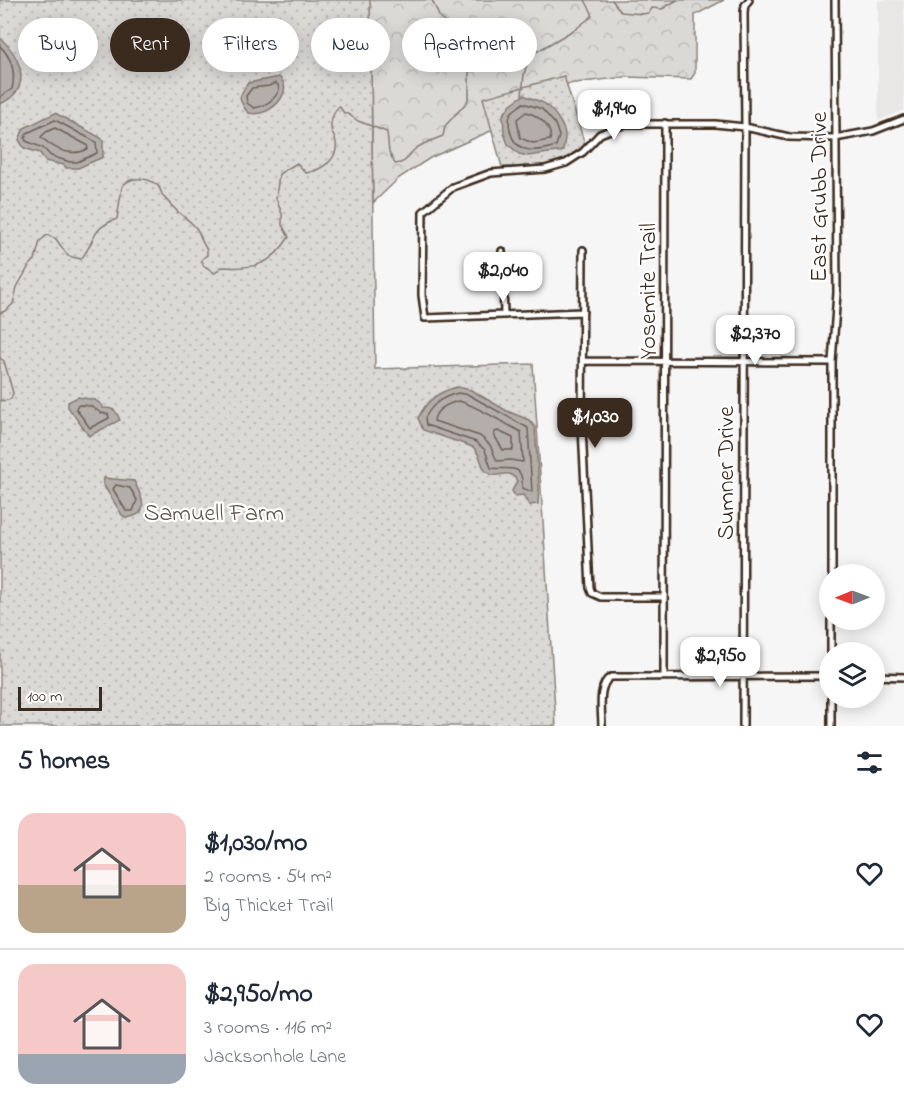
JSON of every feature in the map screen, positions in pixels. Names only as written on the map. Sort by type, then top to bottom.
[{"type":"street","name":"East Grubb Drive","points":[[832,564],[832,362],[837,293],[835,0]]},
{"type":"street","name":"Sumner Drive","points":[[743,726],[747,2]]},
{"type":"street","points":[[583,312],[425,318],[422,295],[423,212],[453,187],[491,173],[545,169],[566,163],[583,152],[600,135],[625,124],[665,123],[745,127],[789,137],[835,138],[873,131],[904,119]]},
{"type":"street","name":"Yosemite Trail","points":[[664,676],[665,123]]},
{"type":"street","points":[[583,250],[582,428],[590,588],[592,593],[601,597],[664,597]]},
{"type":"street","points":[[502,251],[504,314]]},
{"type":"street","points":[[583,361],[832,362]]},
{"type":"street","points":[[602,726],[603,687],[606,679],[611,677],[819,676]]},
{"type":"street","points":[[885,676],[904,676]]},
{"type":"street","points":[[831,708],[831,726]]},
{"type":"shaded area","points":[[878,0],[904,0],[904,110],[878,121]]},
{"type":"green space","name":"Samuell Farm","points":[[0,0],[370,0],[370,18],[311,18],[311,72],[371,72],[375,369],[533,364],[556,726],[0,726]]},
{"type":"green space","points":[[370,0],[724,0],[695,15],[695,73],[691,79],[625,77],[567,84],[495,129],[430,158],[399,178],[373,203],[371,72],[390,72],[390,18],[370,18]]},
{"type":"green space","points":[[564,76],[585,145],[575,153],[546,165],[502,167],[483,98]]},
{"type":"water","points":[[0,38],[14,54],[18,72],[21,73],[17,90],[0,104]]},
{"type":"water","points":[[279,77],[284,87],[282,98],[264,112],[248,113],[240,98],[248,83]]},
{"type":"water","points":[[524,95],[545,104],[552,110],[565,133],[563,151],[528,156],[519,154],[508,144],[504,133],[503,115],[511,104]]},
{"type":"water","points":[[55,113],[101,138],[103,157],[78,168],[66,168],[64,165],[45,161],[40,153],[24,148],[19,140],[24,128]]},
{"type":"water","points":[[457,387],[471,390],[507,411],[529,420],[535,427],[538,504],[529,505],[523,495],[515,496],[512,491],[517,481],[514,476],[510,474],[491,475],[487,472],[473,447],[423,430],[418,418],[425,406],[444,391]]},
{"type":"water","points":[[78,397],[95,400],[103,408],[112,409],[120,420],[89,436],[68,407],[68,402]]},
{"type":"water","points":[[104,478],[134,481],[143,504],[139,513],[126,518],[122,515],[103,484]]},
{"type":"waterway","points":[[0,313],[13,304],[17,287],[35,260],[40,241],[47,235],[56,239],[68,256],[81,259],[98,231],[117,219],[122,187],[133,179],[143,179],[158,185],[163,196],[192,223],[207,250],[207,255],[202,259],[203,265],[215,273],[222,267],[261,264],[282,247],[289,237],[282,225],[282,214],[276,198],[279,174],[297,163],[306,173],[312,172],[323,167],[332,159],[336,142],[331,130],[331,122],[339,106],[344,113],[358,121],[387,132],[389,152],[395,164],[405,161],[420,145],[443,136],[445,126],[467,102],[469,72],[475,56],[466,40],[452,31],[439,16],[432,0]]},
{"type":"waterway","points":[[522,95],[528,61],[536,52],[577,28],[592,16],[585,0]]},
{"type":"waterway","points":[[612,0],[621,12],[642,14],[649,13],[652,8],[662,9],[677,0]]},
{"type":"waterway","points":[[0,358],[4,361],[13,393],[11,399],[0,400]]}]
